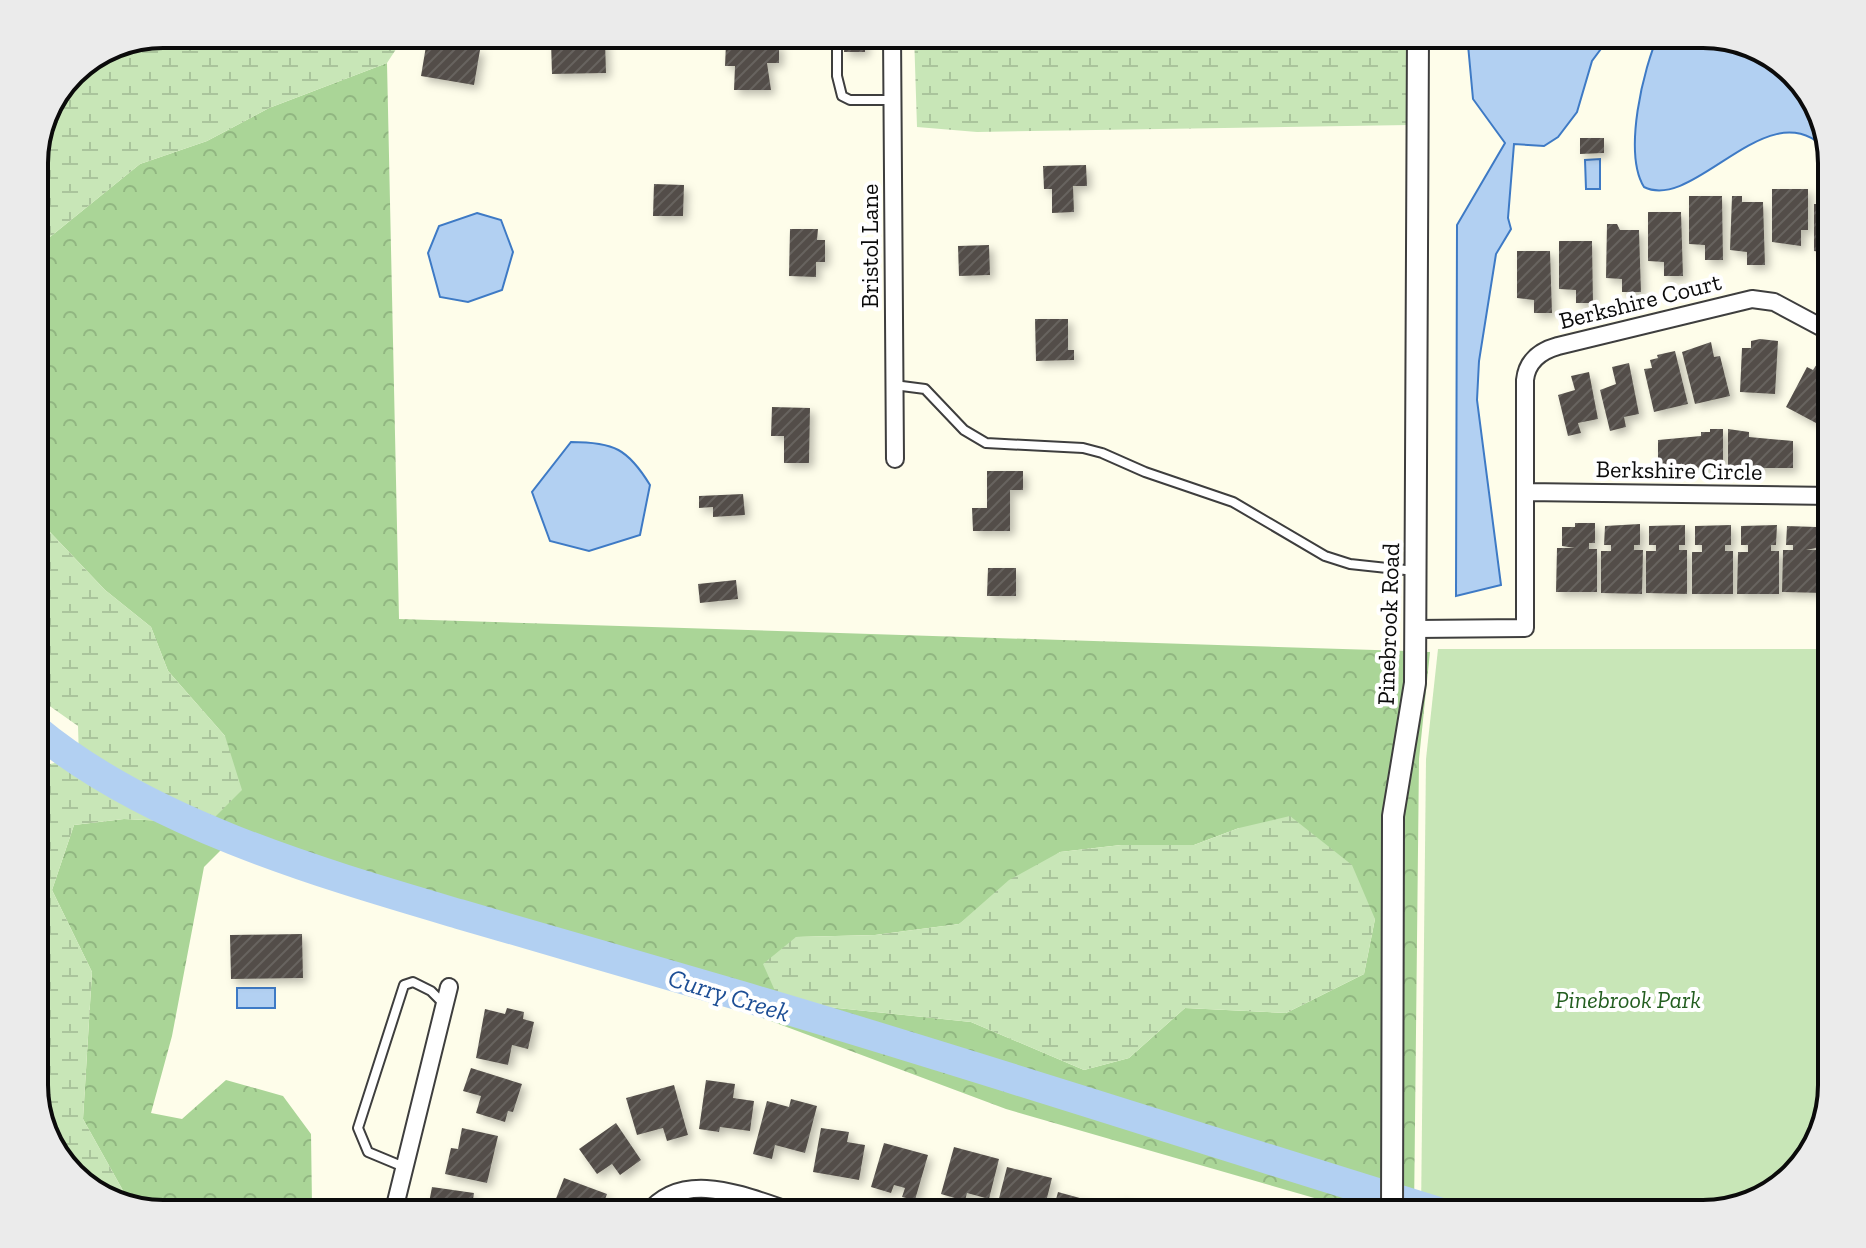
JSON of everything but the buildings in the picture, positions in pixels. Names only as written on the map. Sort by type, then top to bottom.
[{"type":"street","name":"Bristol Lane","points":[[892,48],[895,459]]},
{"type":"street","name":"Pinebrook Road","points":[[1392,1200],[1393,816],[1413,706],[1416,629],[1418,48]]},
{"type":"street","name":"Berkshire Court","points":[[1416,629],[1525,628],[1525,373],[1530,362],[1545,350],[1752,299],[1774,302],[1818,326]]},
{"type":"street","name":"Berkshire Circle","points":[[1525,492],[1818,496]]},
{"type":"street","points":[[396,1200],[449,987]]},
{"type":"street","points":[[664,1200],[673,1193],[702,1187],[749,1200]]},
{"type":"lane","points":[[837,48],[837,76],[842,96],[850,100],[893,100]]},
{"type":"lane","points":[[894,385],[925,389],[964,430],[986,443],[1083,448],[1102,453],[1251,511],[1325,556],[1350,564],[1416,572]]},
{"type":"lane","points":[[404,1167],[368,1152],[358,1128],[404,985],[413,982],[431,991],[444,1004]]},
{"type":"green space","points":[[163,48],[397,48],[387,63],[269,108],[207,141],[140,164],[48,239],[48,156],[52,133],[72,93],[106,63],[126,54]]},
{"type":"green space","points":[[914,48],[1409,48],[1409,125],[977,132],[917,127]]},
{"type":"green space","points":[[387,63],[399,619],[1407,651],[1404,693],[1385,816],[1383,1200],[1321,1200],[1006,1109],[666,982],[221,850],[204,867],[172,1036],[151,1113],[182,1119],[226,1080],[283,1096],[311,1134],[312,1200],[163,1200],[124,1193],[83,1119],[92,972],[52,890],[74,825],[124,819],[209,823],[225,736],[168,671],[151,627],[105,590],[48,530],[48,239],[140,164],[207,141],[269,108]],"holes":[[[1239,828],[1375,919],[1364,974],[1286,1013],[1185,1008],[1129,1058],[1084,1070],[971,1022],[780,1002],[796,937],[875,935],[959,924],[1060,852],[1121,845],[1194,845]]]},
{"type":"green space","points":[[48,530],[105,590],[151,627],[168,671],[225,736],[242,790],[209,823],[124,819],[74,825],[52,890],[92,972],[83,1119],[124,1193],[99,1181],[77,1161],[63,1142],[54,1122],[48,1092],[48,764],[79,758],[78,726],[48,705]]},
{"type":"green space","name":"Pinebrook Park","points":[[1438,649],[1818,649],[1817,1100],[1812,1122],[1799,1149],[1767,1181],[1733,1196],[1703,1200],[1421,1200],[1426,759]]},
{"type":"green space","points":[[1425,652],[1430,652],[1419,759],[1414,1200],[1400,1200],[1402,817],[1422,708]]},
{"type":"green space","points":[[1290,816],[1352,865],[1375,919],[1364,974],[1286,1013],[1185,1008],[1129,1058],[1084,1070],[971,1022],[780,1002],[763,964],[796,937],[875,935],[959,924],[1009,880],[1060,852],[1121,845],[1194,845],[1239,828]]},
{"type":"water","points":[[1468,48],[1602,48],[1592,61],[1577,112],[1558,137],[1544,146],[1514,144],[1508,218],[1511,229],[1496,254],[1479,361],[1477,400],[1501,585],[1456,596],[1457,225],[1505,143],[1473,99]]},
{"type":"water","points":[[1653,49],[1725,50],[1767,67],[1799,99],[1816,143],[1807,136],[1784,133],[1759,140],[1687,183],[1665,190],[1644,187],[1635,154],[1635,133],[1642,88]]},
{"type":"water","points":[[1600,159],[1600,189],[1586,189],[1585,160]]},
{"type":"water","points":[[477,213],[501,220],[513,252],[502,290],[468,302],[440,297],[428,253],[439,226]]},
{"type":"water","points":[[571,442],[609,446],[627,456],[642,473],[650,485],[640,535],[589,551],[550,541],[532,492]]},
{"type":"water","points":[[237,988],[275,988],[275,1008],[237,1008]]},
{"type":"waterway","name":"Curry Creek","points":[[48,739],[79,762],[181,818],[293,862],[917,1049],[1400,1200]]}]
